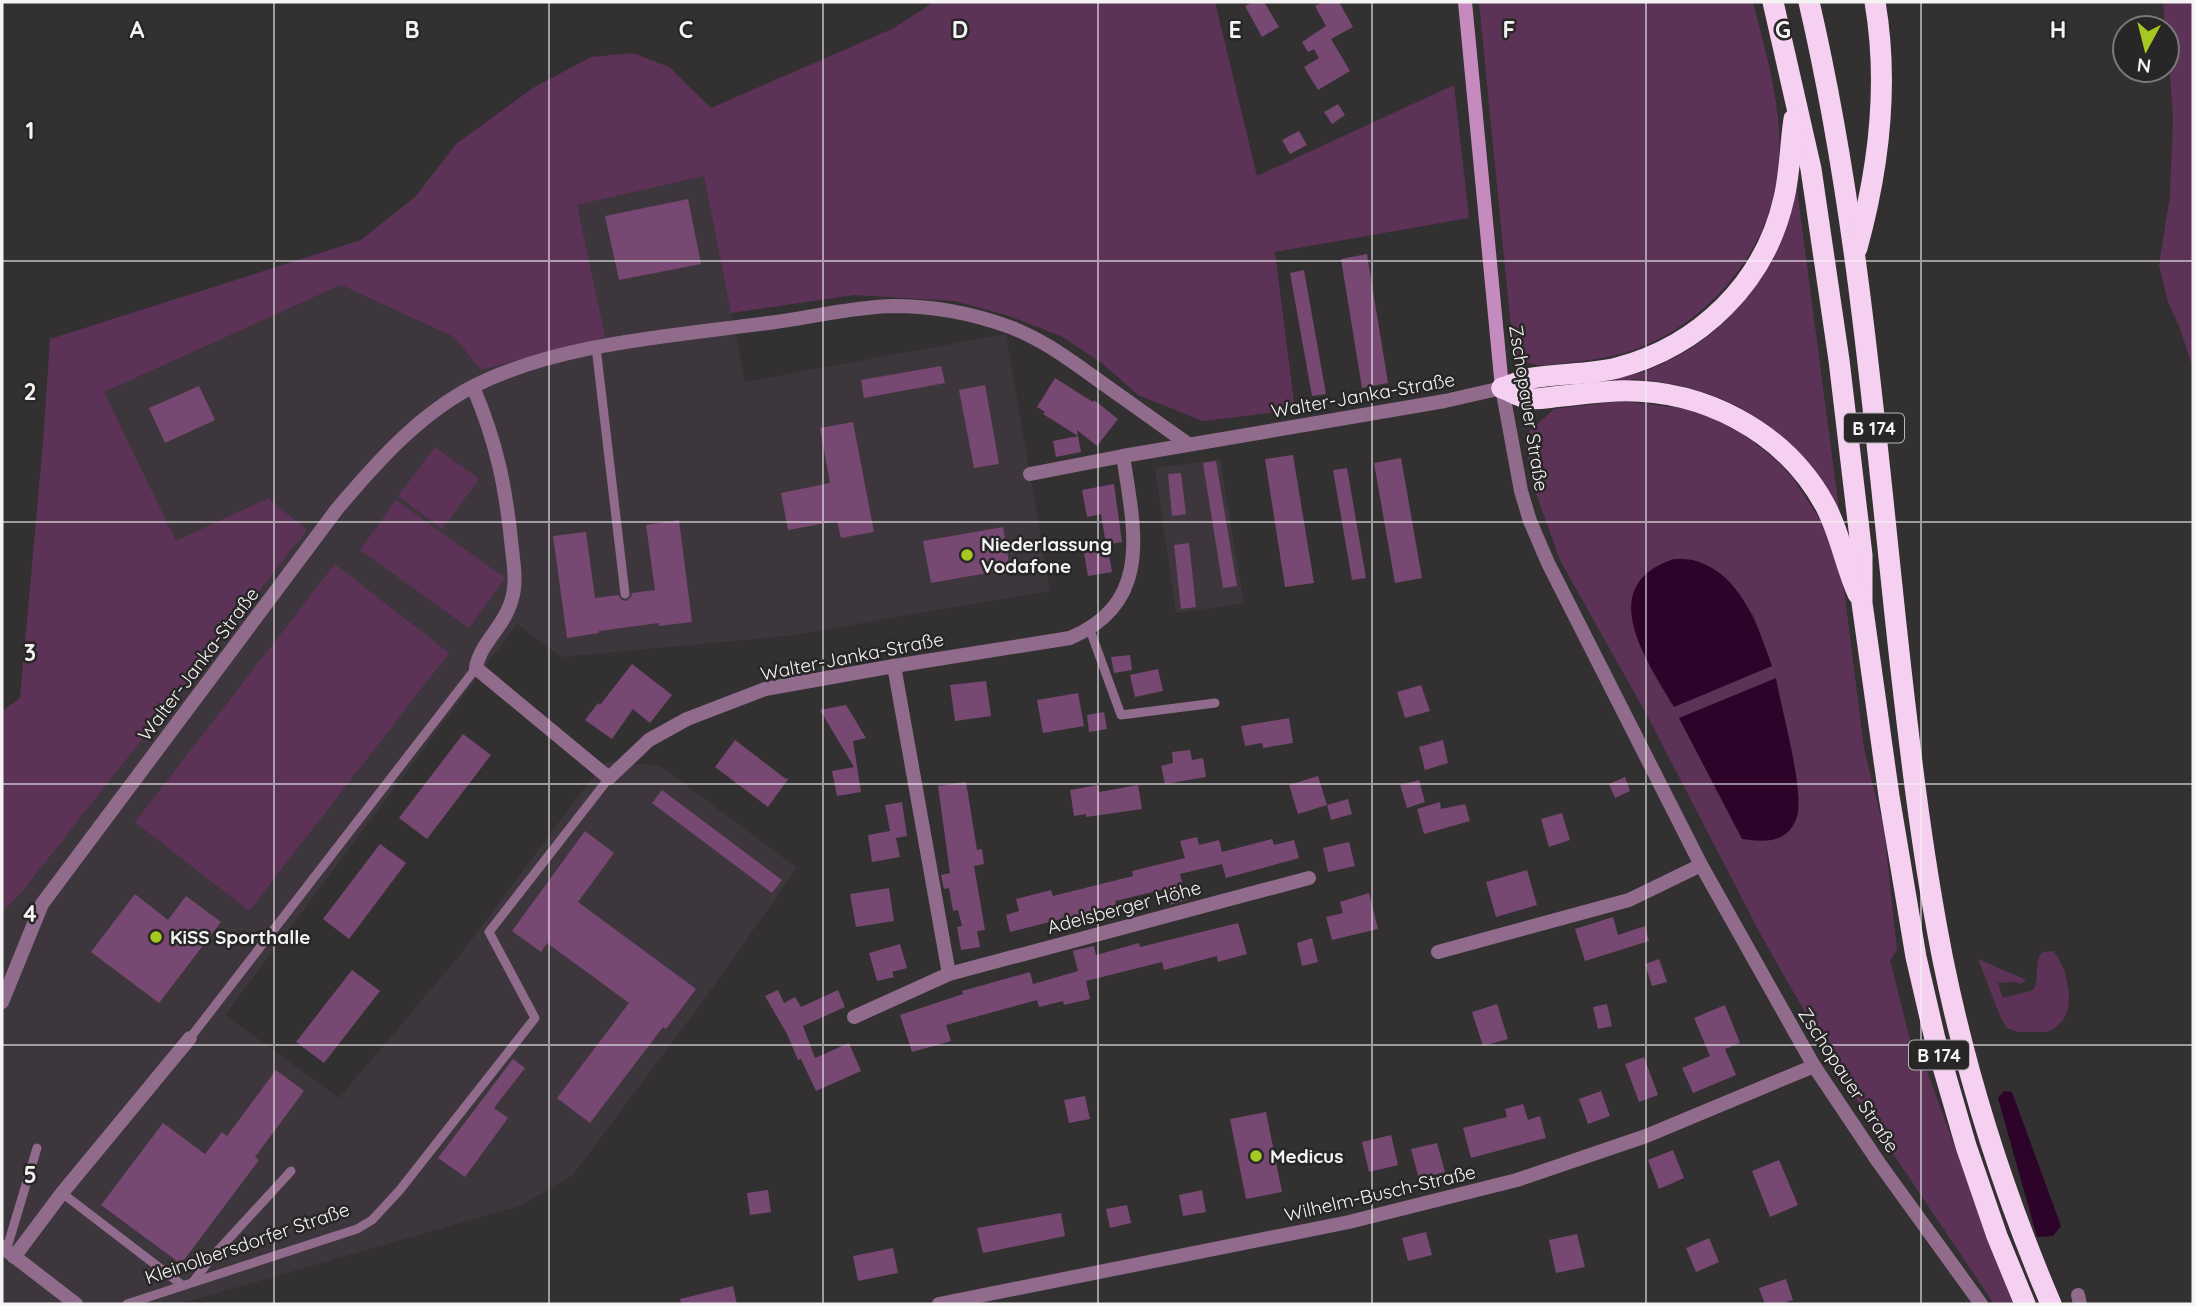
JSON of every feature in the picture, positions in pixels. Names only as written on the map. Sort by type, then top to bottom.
[{"type":"highway","name":"B 174","points":[[1773,2],[1811,169],[1837,346],[1862,555],[1862,603],[1889,796],[1919,971],[1935,1039],[1966,1146],[1997,1236],[2025,1304]]},
{"type":"highway","name":"B 174","points":[[1810,2],[1832,113],[1854,257],[1915,787],[1943,962],[1986,1125],[2050,1304]]},
{"type":"highway","points":[[1854,257],[1870,202],[1882,99],[1882,59],[1875,2]]},
{"type":"highway","points":[[1502,388],[1531,378],[1595,373],[1636,362],[1669,349],[1718,314],[1753,273],[1775,229],[1787,181],[1795,106]]},
{"type":"highway","points":[[1502,388],[1528,399],[1618,391],[1669,394],[1712,406],[1756,429],[1789,457],[1815,488],[1833,522],[1848,573],[1862,603]]},
{"type":"street","name":"Zschopauer Straße","points":[[1465,2],[1502,388],[1514,462],[1530,521],[1548,563],[1701,865],[1814,1066],[1879,1163],[1981,1304]]},
{"type":"street","name":"Walter-Janka-Straße","points":[[2,1002],[42,904],[337,509],[372,468],[407,436],[437,410],[473,387],[519,368],[596,347],[869,308],[895,306],[946,310],[1009,326],[1033,337],[1073,362],[1188,444]]},
{"type":"street","points":[[473,387],[490,426],[502,473],[514,573],[512,601],[505,619],[477,658],[476,668],[609,778]]},
{"type":"street","name":"Walter-Janka-Straße","points":[[1030,474],[1432,403],[1502,388]]},
{"type":"street","name":"Walter-Janka-Straße","points":[[609,778],[649,740],[687,719],[765,690],[1070,638],[1090,630],[1112,611],[1129,579],[1134,562],[1133,520],[1123,456]]},
{"type":"street","points":[[894,666],[949,974]]},
{"type":"street","points":[[1438,952],[1629,900],[1701,865]]},
{"type":"street","name":"Adelsberger Höhe","points":[[854,1017],[949,974],[1309,878]]},
{"type":"street","points":[[76,1304],[7,1252],[62,1193],[190,1038]]},
{"type":"street","name":"Wilhelm-Busch-Straße","points":[[939,1304],[1349,1222],[1517,1180],[1646,1136],[1814,1066]]},
{"type":"lane","points":[[596,347],[625,594]]},
{"type":"lane","points":[[1090,630],[1121,715],[1214,703]]},
{"type":"lane","points":[[190,1038],[476,668]]},
{"type":"lane","name":"Kleinolbersdorfer Straße","points":[[127,1304],[341,1236],[372,1220],[399,1191],[535,1018],[489,932],[609,778]]},
{"type":"lane","points":[[7,1252],[37,1148]]},
{"type":"lane","points":[[193,1282],[212,1257],[291,1171]]},
{"type":"lane","points":[[62,1193],[182,1285]]},
{"type":"shaded area","points":[[934,2],[1215,2],[1257,176],[1454,85],[1469,218],[1275,252],[1295,410],[1203,421],[1138,395],[1103,364],[1061,336],[1009,316],[955,301],[854,295],[731,313],[704,176],[577,205],[605,337],[481,370],[454,337],[341,285],[104,392],[176,541],[268,498],[307,530],[21,893],[2,912],[2,711],[20,698],[50,339],[361,240],[416,196],[456,144],[533,88],[591,57],[633,53],[669,67],[711,108],[892,29]]},
{"type":"shaded area","points":[[1479,2],[1753,2],[1777,111],[1778,164],[1774,192],[1766,220],[1743,264],[1711,301],[1672,332],[1628,352],[1558,364],[1529,363],[1513,349]]},
{"type":"shaded area","points":[[2163,2],[2193,2],[2193,368],[2168,302],[2159,265],[2170,196],[2173,119],[2171,84],[2181,84],[2181,14],[2164,14]]},
{"type":"shaded area","points":[[704,176],[745,382],[1006,334],[1050,591],[787,636],[561,657],[517,624],[225,1015],[339,1098],[461,954],[606,762],[659,765],[797,868],[706,997],[573,1175],[520,1206],[179,1304],[2,1304],[2,912],[21,893],[268,498],[176,542],[103,392],[341,285],[454,337],[481,370],[604,337],[576,205]]},
{"type":"shaded area","points":[[1797,189],[1839,509],[1821,480],[1800,455],[1778,433],[1754,416],[1727,401],[1698,390],[1666,383],[1632,379],[1627,383],[1620,383],[1618,380],[1619,375],[1643,372],[1682,354],[1729,318],[1748,296],[1778,246]]},
{"type":"shaded area","points":[[1620,401],[1681,408],[1708,416],[1743,434],[1776,460],[1792,477],[1831,536],[1843,581],[1864,749],[1884,829],[1897,950],[1890,960],[1912,1048],[1918,1047],[2013,1304],[1994,1304],[1845,1082],[1762,937],[1649,719],[1560,560],[1533,485],[1524,436],[1554,409]],"holes":[[[1724,575],[1754,616],[1772,666]]]},
{"type":"shaded area","points":[[435,447],[479,479],[442,529],[398,496]]},
{"type":"shaded area","points":[[1220,459],[1244,603],[1176,613],[1155,468]]},
{"type":"shaded area","points":[[396,500],[505,578],[469,628],[360,550]]},
{"type":"shaded area","points":[[1674,559],[1694,560],[1725,577],[1754,619],[1772,666],[1674,707],[1641,647],[1631,605],[1636,587],[1650,571]]},
{"type":"shaded area","points":[[335,564],[449,653],[249,911],[135,822]]},
{"type":"shaded area","points":[[1776,678],[1797,783],[1797,815],[1795,823],[1778,838],[1767,841],[1742,839],[1679,718]]},
{"type":"shaded area","points":[[2053,951],[2065,972],[2069,994],[2068,1008],[2064,1019],[2054,1029],[2046,1032],[2017,1032],[2007,1028],[2000,1016],[1978,959],[2026,980],[2021,984],[1998,983],[2003,998],[2033,990],[2038,960],[2043,952]]},
{"type":"shaded area","points":[[2004,1091],[2012,1092],[2061,1226],[2053,1236],[2037,1237],[1998,1098]]},
{"type":"building","points":[[1253,2],[1264,2],[1279,27],[1262,37],[1245,6]]},
{"type":"building","points":[[1323,2],[1339,2],[1353,27],[1331,39],[1350,71],[1318,90],[1304,67],[1319,58],[1314,49],[1308,52],[1302,42],[1326,26],[1315,6]]},
{"type":"building","points":[[1338,104],[1345,115],[1332,124],[1324,112]]},
{"type":"building","points":[[1299,131],[1307,145],[1290,154],[1282,140]]},
{"type":"building","points":[[688,199],[701,264],[619,280],[605,216]]},
{"type":"building","points":[[1367,254],[1388,383],[1362,388],[1341,259]]},
{"type":"building","points":[[1304,270],[1326,394],[1312,396],[1290,273]]},
{"type":"building","points":[[941,366],[945,383],[864,398],[861,380]]},
{"type":"building","points":[[1055,378],[1093,402],[1094,400],[1118,419],[1097,446],[1077,430],[1081,452],[1056,457],[1053,441],[1078,436],[1043,414],[1045,412],[1037,407]]},
{"type":"building","points":[[985,385],[999,464],[974,468],[959,390]]},
{"type":"building","points":[[199,386],[215,420],[165,443],[149,408]]},
{"type":"building","points":[[853,422],[874,532],[841,538],[837,521],[788,530],[781,493],[830,483],[820,428]]},
{"type":"building","points":[[1293,455],[1314,583],[1285,587],[1265,459]]},
{"type":"building","points":[[1401,458],[1422,578],[1395,583],[1374,463]]},
{"type":"building","points":[[1216,461],[1237,586],[1223,588],[1203,463]]},
{"type":"building","points":[[1347,468],[1366,578],[1352,580],[1333,470]]},
{"type":"building","points":[[1181,473],[1186,514],[1172,516],[1168,474]]},
{"type":"building","points":[[1114,484],[1122,542],[1106,545],[1101,514],[1087,517],[1082,490]]},
{"type":"building","points":[[679,520],[692,622],[659,626],[659,623],[567,638],[553,536],[586,532],[595,598],[618,595],[626,601],[632,593],[655,590],[646,525]]},
{"type":"building","name":"Niederlassung Vodafone","points":[[1003,527],[1010,569],[931,583],[923,541]]},
{"type":"building","points":[[1189,543],[1196,607],[1181,609],[1174,545]]},
{"type":"building","points":[[1108,549],[1112,572],[1088,576],[1084,553]]},
{"type":"building","points":[[1130,655],[1132,670],[1114,673],[1111,657]]},
{"type":"building","points":[[632,664],[672,695],[650,723],[633,709],[612,739],[585,720]]},
{"type":"building","points":[[1158,669],[1163,691],[1135,697],[1130,675]]},
{"type":"building","points":[[986,681],[991,716],[955,721],[950,685]]},
{"type":"building","points":[[1421,685],[1430,711],[1405,718],[1397,692]]},
{"type":"building","points":[[1078,693],[1084,726],[1043,733],[1037,700]]},
{"type":"building","points":[[846,705],[866,738],[853,741],[861,792],[837,796],[832,771],[854,767],[820,710]]},
{"type":"building","points":[[1104,712],[1107,729],[1089,732],[1087,715]]},
{"type":"building","points":[[1289,718],[1293,743],[1263,748],[1262,743],[1245,746],[1241,726]]},
{"type":"building","points":[[463,734],[491,755],[427,839],[399,818]]},
{"type":"building","points":[[735,740],[786,779],[789,778],[768,807],[715,767]]},
{"type":"building","points":[[1443,740],[1448,763],[1425,770],[1419,747]]},
{"type":"building","points":[[1190,750],[1192,760],[1203,758],[1206,777],[1165,784],[1161,766],[1173,763],[1172,752]]},
{"type":"building","points":[[1318,776],[1327,805],[1298,814],[1289,785]]},
{"type":"building","points":[[1625,777],[1630,791],[1615,798],[1609,784]]},
{"type":"building","points":[[1419,780],[1425,802],[1407,808],[1400,785]]},
{"type":"building","points":[[966,782],[977,850],[982,849],[984,864],[974,866],[985,930],[977,931],[980,947],[961,950],[957,927],[962,926],[958,910],[953,911],[949,888],[944,889],[941,875],[950,873],[938,786]]},
{"type":"building","points":[[1098,785],[1099,792],[1138,785],[1142,809],[1086,817],[1086,814],[1074,816],[1070,790]]},
{"type":"building","points":[[662,790],[782,880],[772,893],[652,803]]},
{"type":"building","points":[[1348,799],[1352,814],[1331,820],[1327,805]]},
{"type":"building","points":[[902,802],[907,836],[896,838],[900,857],[872,862],[868,835],[890,831],[885,805]]},
{"type":"building","points":[[1440,802],[1441,809],[1465,804],[1470,821],[1424,834],[1417,809]]},
{"type":"building","points":[[1562,813],[1570,840],[1549,847],[1541,819]]},
{"type":"building","points":[[585,831],[614,853],[578,902],[696,989],[666,1029],[663,1027],[590,1123],[557,1098],[629,1003],[547,943],[541,952],[512,931]]},
{"type":"building","points":[[1197,837],[1199,845],[1219,840],[1222,852],[1272,839],[1274,845],[1294,840],[1299,858],[1226,878],[1222,864],[1180,874],[1187,900],[1169,905],[1165,889],[1115,901],[1116,905],[1010,932],[1006,915],[1019,911],[1016,899],[1051,890],[1053,896],[1133,876],[1132,871],[1185,858],[1180,841]]},
{"type":"building","points":[[1349,842],[1355,866],[1328,872],[1323,848]]},
{"type":"building","points":[[380,844],[406,863],[349,939],[323,919]]},
{"type":"building","points":[[1527,870],[1537,905],[1496,917],[1486,882]]},
{"type":"building","points":[[889,888],[894,921],[856,927],[850,894]]},
{"type":"building","points":[[1369,893],[1378,929],[1332,940],[1326,917],[1343,913],[1340,902]]},
{"type":"building","name":"KiSS Sporthalle","points":[[135,894],[168,920],[186,896],[221,922],[159,1003],[91,952]]},
{"type":"building","points":[[1613,917],[1618,935],[1645,926],[1649,941],[1585,961],[1575,929]]},
{"type":"building","points":[[1238,923],[1247,954],[1218,962],[1217,956],[1164,970],[1162,962],[1086,981],[1090,999],[1064,1005],[1063,1001],[1039,1007],[1037,1000],[946,1025],[951,1041],[912,1052],[900,1015],[963,994],[962,991],[1030,972],[1033,984],[1078,971],[1073,951],[1080,949],[1094,946],[1096,955],[1139,943],[1140,947]]},
{"type":"building","points":[[1312,938],[1318,962],[1302,966],[1297,943]]},
{"type":"building","points":[[900,944],[907,968],[892,972],[894,977],[877,981],[869,953]]},
{"type":"building","points":[[1659,959],[1667,982],[1652,986],[1645,964]]},
{"type":"building","points":[[352,970],[380,991],[324,1063],[296,1042]]},
{"type":"building","points":[[778,990],[784,1003],[795,997],[801,1007],[838,990],[845,1007],[803,1026],[815,1058],[849,1043],[861,1071],[816,1091],[765,996]]},
{"type":"building","points":[[1497,1004],[1508,1039],[1483,1046],[1472,1012]]},
{"type":"building","points":[[1607,1004],[1612,1026],[1598,1029],[1593,1007]]},
{"type":"building","points":[[1725,1005],[1740,1043],[1725,1049],[1736,1075],[1693,1093],[1682,1068],[1710,1056],[1694,1018]]},
{"type":"building","points":[[1644,1057],[1658,1095],[1639,1102],[1625,1064]]},
{"type":"building","points":[[513,1059],[525,1068],[494,1108],[508,1118],[465,1177],[438,1158]]},
{"type":"building","points":[[276,1070],[304,1091],[255,1157],[259,1160],[181,1264],[101,1205],[163,1123],[205,1154],[222,1132],[227,1136]]},
{"type":"building","points":[[1601,1091],[1610,1116],[1588,1124],[1579,1099]]},
{"type":"building","points":[[1085,1096],[1090,1119],[1069,1123],[1064,1100]]},
{"type":"building","points":[[1523,1104],[1528,1120],[1540,1116],[1546,1138],[1471,1158],[1463,1128],[1507,1117],[1505,1109]]},
{"type":"building","name":"Medicus","points":[[1266,1112],[1282,1192],[1246,1199],[1230,1119]]},
{"type":"building","points":[[1391,1135],[1398,1165],[1369,1172],[1362,1142]]},
{"type":"building","points":[[1437,1143],[1445,1172],[1419,1179],[1411,1149]]},
{"type":"building","points":[[1673,1150],[1684,1178],[1659,1189],[1648,1160]]},
{"type":"building","points":[[1779,1160],[1798,1205],[1770,1217],[1752,1171]]},
{"type":"building","points":[[768,1190],[771,1212],[750,1215],[747,1193]]},
{"type":"building","points":[[1202,1190],[1206,1212],[1183,1216],[1179,1195]]},
{"type":"building","points":[[1127,1205],[1131,1223],[1110,1228],[1106,1209]]},
{"type":"building","points":[[1061,1213],[1065,1236],[983,1253],[977,1228]]},
{"type":"building","points":[[1426,1232],[1432,1255],[1408,1261],[1402,1238]]},
{"type":"building","points":[[1577,1234],[1585,1267],[1556,1273],[1549,1240]]},
{"type":"building","points":[[1709,1238],[1719,1262],[1696,1272],[1686,1248]]},
{"type":"building","points":[[893,1248],[898,1273],[858,1281],[853,1256]]},
{"type":"building","points":[[1786,1279],[1793,1300],[1781,1304],[1765,1304],[1759,1288]]},
{"type":"building","points":[[733,1286],[737,1304],[681,1304],[680,1299]]},
{"type":"place","name":"Niederlassung Vodafone","points":[[967,555]]},
{"type":"place","name":"KiSS Sporthalle","points":[[156,937]]},
{"type":"place","name":"Medicus","points":[[1256,1156]]}]
